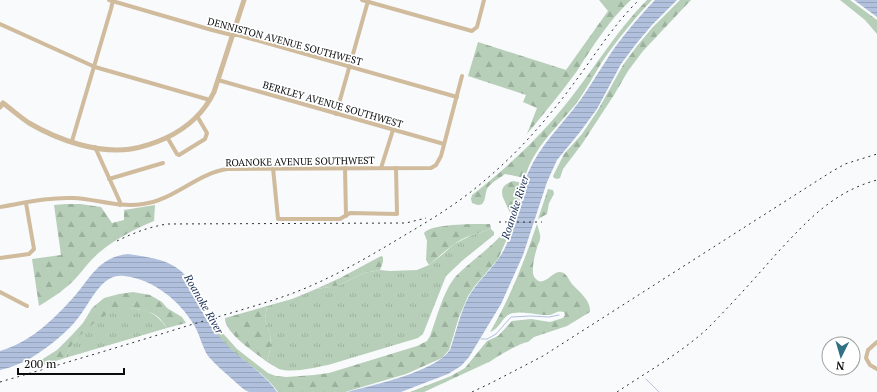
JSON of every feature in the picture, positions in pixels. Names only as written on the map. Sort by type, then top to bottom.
[{"type":"street","points":[[72,141],[94,66],[111,0]]},
{"type":"street","name":"DENNISTON AVENUE SOUTHWEST","points":[[111,0],[212,30],[238,35],[457,97]]},
{"type":"street","points":[[1,103],[29,123],[49,133],[95,147],[115,150],[131,149],[167,137],[181,130],[197,116],[210,100],[244,0]]},
{"type":"street","points":[[362,0],[474,31],[484,0]]},
{"type":"street","points":[[336,114],[368,1]]},
{"type":"street","points":[[0,24],[94,66],[210,100]]},
{"type":"street","points":[[444,144],[462,76]]},
{"type":"street","name":"BERKLEY AVENUE SOUTHWEST","points":[[218,80],[444,144]]},
{"type":"street","points":[[167,137],[179,155],[205,139],[207,133],[197,116]]},
{"type":"street","points":[[381,168],[393,130]]},
{"type":"street","name":"ROANOKE AVENUE SOUTHWEST","points":[[0,207],[56,198],[74,198],[120,205],[143,204],[158,201],[209,173],[226,168],[429,168],[434,167],[438,162],[444,144]]},
{"type":"street","points":[[95,147],[120,205]]},
{"type":"street","points":[[109,179],[163,163]]},
{"type":"street","points":[[273,168],[278,219],[340,219],[350,213],[397,214],[396,168]]},
{"type":"street","points":[[345,168],[346,216]]},
{"type":"street","points":[[0,258],[29,254],[32,252],[34,246],[26,202]]},
{"type":"street","points":[[0,292],[27,306]]},
{"type":"street","points":[[877,342],[868,350],[866,355],[868,363],[877,369]]},
{"type":"green space","points":[[599,0],[631,0],[608,25],[577,71],[527,134],[537,108],[523,102],[526,95],[468,76],[478,42],[566,70],[608,11]]},
{"type":"green space","points":[[647,0],[652,0],[632,22],[602,62],[578,101],[540,147],[534,156],[525,178],[505,174],[488,187],[483,203],[477,205],[472,203],[472,195],[524,150],[548,125],[580,87],[626,23]]},
{"type":"green space","points":[[680,0],[691,0],[643,51],[628,71],[582,144],[563,169],[560,178],[554,178],[553,176],[564,154],[582,134],[598,110],[623,65],[652,28]]},
{"type":"green space","points":[[840,0],[850,0],[877,20],[877,34],[865,20]]},
{"type":"green space","points":[[513,181],[523,183],[513,220],[511,220],[502,193],[506,184]]},
{"type":"green space","points":[[548,189],[553,190],[554,194],[549,203],[547,214],[538,219]]},
{"type":"green space","points":[[66,204],[101,207],[112,223],[124,220],[124,210],[155,205],[154,221],[126,234],[107,246],[94,257],[68,286],[39,306],[32,259],[61,255],[54,205]]},
{"type":"green space","points":[[466,224],[490,224],[491,229],[462,239],[429,265],[426,260],[427,241],[424,233],[436,227]]},
{"type":"green space","points":[[537,224],[540,234],[540,241],[533,263],[535,278],[538,281],[544,281],[556,273],[564,273],[587,300],[590,312],[567,326],[534,337],[528,342],[503,353],[491,361],[424,392],[410,392],[451,376],[465,368],[487,341],[498,336],[512,321],[531,319],[550,322],[563,318],[565,315],[564,312],[549,315],[512,313],[504,319],[496,329],[490,332],[516,280]]},
{"type":"green space","points":[[508,227],[511,228],[510,232],[498,259],[468,296],[459,317],[449,350],[442,358],[406,374],[345,392],[278,392],[266,378],[227,346],[209,321],[211,320],[237,349],[268,373],[276,376],[286,377],[329,373],[417,346],[427,341],[430,336],[451,282]]},
{"type":"green space","points":[[491,229],[494,232],[494,235],[446,276],[423,334],[418,338],[310,369],[285,370],[279,369],[267,362],[271,345],[270,333],[265,320],[267,306],[292,299],[316,289],[337,286],[364,273],[380,270],[417,270],[429,265],[454,244],[472,235]]},
{"type":"green space","points":[[381,256],[383,257],[383,262],[380,270],[364,273],[337,286],[316,289],[342,277]]},
{"type":"green space","points":[[133,292],[150,295],[162,302],[167,308],[182,317],[186,323],[167,328],[158,317],[147,311],[129,308],[122,309],[104,316],[93,324],[71,346],[65,358],[37,367],[38,362],[57,350],[70,337],[83,323],[92,308],[104,298]]},
{"type":"green space","points":[[267,306],[265,320],[270,333],[271,345],[267,362],[235,337],[226,324],[225,318]]},
{"type":"green space","points":[[127,308],[150,312],[167,328],[65,358],[72,344],[91,324],[105,314],[117,309]]},
{"type":"water","points":[[655,0],[677,0],[652,25],[621,64],[597,109],[557,160],[547,182],[523,255],[501,304],[469,357],[461,366],[448,374],[401,392],[347,392],[403,377],[418,371],[442,358],[450,350],[469,296],[497,261],[505,248],[512,230],[524,182],[538,153],[572,111],[621,39]]},
{"type":"water","points":[[854,0],[877,0],[877,17]]},
{"type":"water","points":[[128,254],[165,262],[172,265],[184,274],[192,285],[200,307],[214,330],[226,344],[264,377],[277,392],[249,392],[242,388],[208,356],[194,325],[173,300],[155,286],[135,278],[124,276],[117,276],[104,283],[73,324],[49,346],[26,361],[0,370],[0,351],[21,343],[48,323],[72,299],[102,264],[109,259]]},
{"type":"waterway","points":[[481,339],[487,339],[496,334],[511,317],[549,317],[559,315]]},
{"type":"waterway","points":[[646,379],[659,392]]},
{"type":"railway","points":[[0,382],[246,309],[288,295],[333,275],[391,244],[456,203],[475,189],[510,158],[534,133],[577,79],[614,28],[639,0]]},
{"type":"railway","points":[[472,392],[543,356],[831,172],[845,164],[877,154]]},
{"type":"railway","points":[[617,392],[696,339],[734,301],[789,240],[822,208],[847,192],[861,185],[877,180]]},
{"type":"railway","points":[[117,241],[129,235],[167,224],[406,223],[426,218]]},
{"type":"railway","points":[[499,222],[542,222]]},
{"type":"water label","name":"Roanoke River","points":[[515,207]]},
{"type":"water label","name":"Roanoke River","points":[[204,304]]}]
